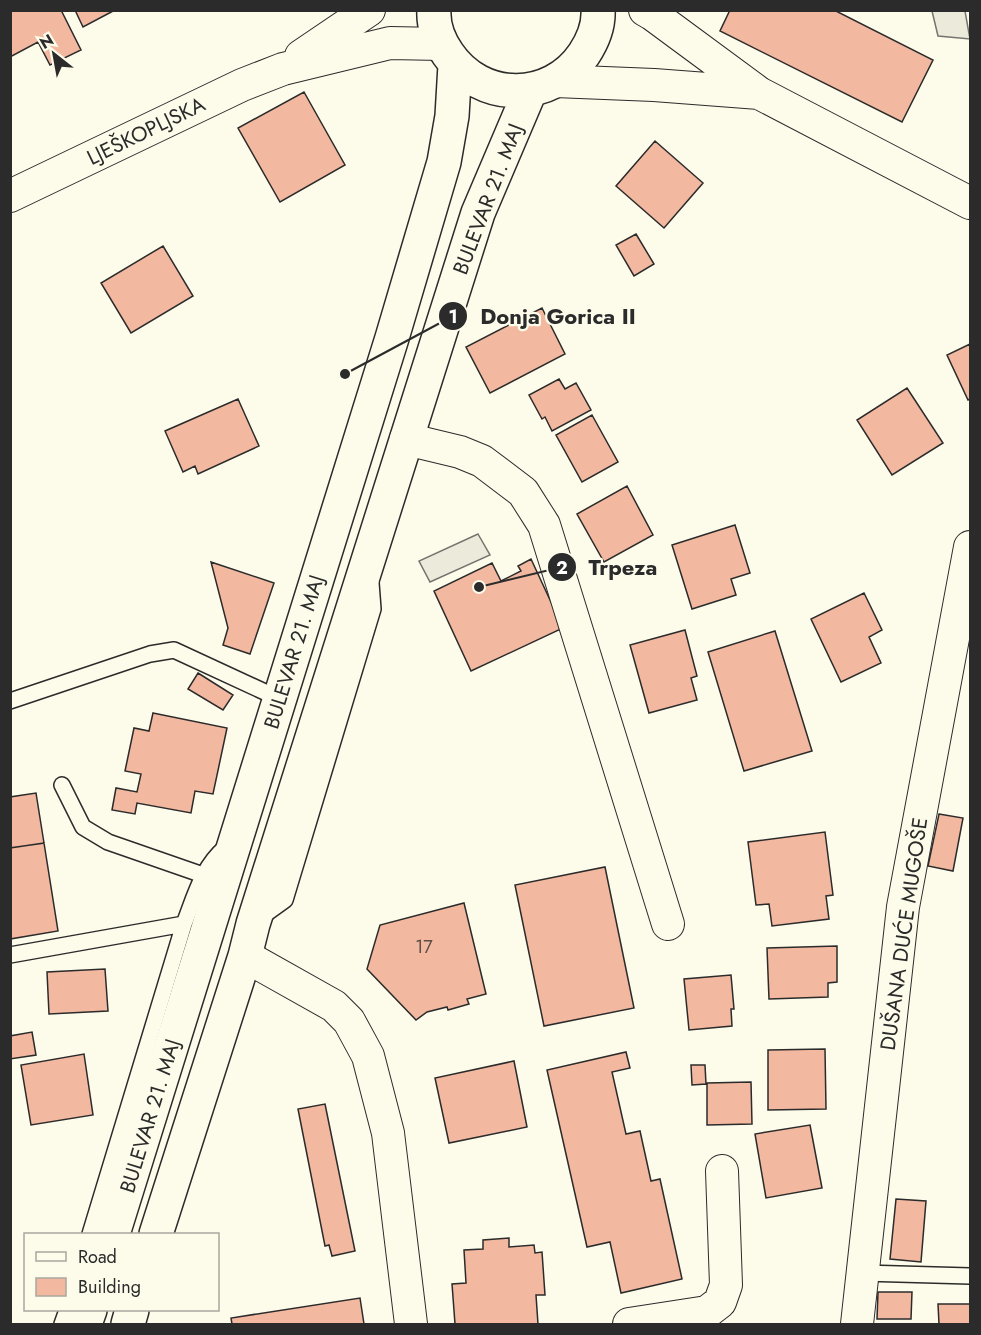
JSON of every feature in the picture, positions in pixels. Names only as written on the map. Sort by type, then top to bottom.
[{"type":"main road","name":"BULEVAR 21. MAJ","points":[[113,1233],[392,338],[444,162],[452,116],[448,54],[434,18],[434,10]]},
{"type":"main road","name":"BULEVAR 21. MAJ","points":[[448,54],[477,82],[502,91],[542,86],[577,65],[592,43],[598,10]]},
{"type":"main road","name":"BULEVAR 21. MAJ","points":[[156,1233],[478,213],[542,86]]},
{"type":"street","name":"LJEŠKOPLJSKA","points":[[282,69],[369,10]]},
{"type":"street","points":[[645,10],[759,93],[970,203]]},
{"type":"street","name":"LJEŠKOPLJSKA","points":[[10,196],[242,85],[282,69],[390,43],[448,54]]},
{"type":"street","points":[[542,86],[654,85],[759,93]]},
{"type":"street","points":[[406,439],[460,452],[482,461],[524,492],[544,525],[668,924]]},
{"type":"street","name":"DUŠANA DUĆE MUGOŠE","points":[[857,1324],[903,907],[970,547]]},
{"type":"street","points":[[245,956],[334,1006],[349,1021],[368,1056],[388,1133],[411,1324]]},
{"type":"street","points":[[629,1324],[707,1312],[720,1302],[726,1285],[722,1171]]},
{"type":"lane","points":[[10,701],[150,654],[174,650],[280,699]]},
{"type":"lane","points":[[62,785],[83,827],[108,842],[203,875]]},
{"type":"lane","points":[[90,1233],[184,924],[203,875],[212,860],[235,840]]},
{"type":"lane","points":[[10,955],[184,924]]},
{"type":"lane","points":[[863,1273],[970,1276]]},
{"type":"shaded area","points":[[932,11],[965,11],[970,39],[938,36]]},
{"type":"shaded area","points":[[478,534],[490,555],[430,582],[419,561]]},
{"type":"building","points":[[10,10],[61,10],[81,50],[50,65],[38,42],[10,57]]},
{"type":"building","points":[[75,10],[115,10],[83,27]]},
{"type":"building","points":[[730,10],[834,10],[933,60],[902,122],[720,31]]},
{"type":"building","points":[[304,92],[345,165],[280,202],[238,128]]},
{"type":"building","points":[[655,141],[703,183],[664,228],[616,186]]},
{"type":"building","points":[[636,234],[654,264],[634,276],[616,245]]},
{"type":"building","points":[[163,246],[193,296],[131,333],[101,283]]},
{"type":"building","points":[[542,308],[565,354],[490,393],[466,347]]},
{"type":"building","points":[[970,344],[970,399],[968,400],[947,355]]},
{"type":"building","points":[[559,379],[565,389],[576,383],[591,410],[552,431],[545,417],[542,419],[529,395]]},
{"type":"building","points":[[907,388],[943,443],[892,475],[857,420]]},
{"type":"building","points":[[238,399],[259,446],[198,474],[195,466],[183,472],[165,431]]},
{"type":"building","points":[[592,415],[618,462],[582,482],[556,435]]},
{"type":"building","points":[[627,486],[653,535],[604,562],[577,514]]},
{"type":"building","points":[[735,525],[750,573],[731,579],[736,595],[692,609],[672,545]]},
{"type":"building","points":[[531,559],[563,628],[471,671],[434,591],[492,563],[501,581],[521,571],[518,566]]},
{"type":"building","points":[[211,562],[274,583],[250,654],[223,645],[228,628]]},
{"type":"building","points":[[864,593],[882,630],[869,637],[881,663],[841,682],[811,619]]},
{"type":"building","points":[[685,630],[697,676],[691,678],[697,700],[649,713],[630,645]]},
{"type":"building","points":[[775,631],[812,751],[744,771],[708,652]]},
{"type":"building","points":[[198,673],[233,695],[223,710],[188,689]]},
{"type":"building","points":[[153,713],[227,728],[213,794],[195,791],[191,813],[137,803],[135,814],[112,810],[116,788],[137,792],[141,774],[125,771],[134,728],[149,731]]},
{"type":"building","points":[[36,793],[44,843],[10,848],[10,797]]},
{"type":"building","points":[[939,814],[963,818],[953,871],[928,866]]},
{"type":"building","points":[[825,832],[833,895],[826,896],[829,919],[772,926],[769,904],[756,905],[748,842]]},
{"type":"building","points":[[44,843],[58,931],[10,939],[10,848]]},
{"type":"building","points":[[605,867],[634,1008],[544,1026],[515,885]]},
{"type":"building","points":[[464,903],[486,994],[467,999],[469,1004],[448,1010],[447,1007],[427,1012],[416,1020],[367,969],[380,925]]},
{"type":"building","points":[[837,946],[837,982],[828,983],[828,997],[769,999],[767,948]]},
{"type":"building","points":[[105,969],[108,1011],[49,1014],[47,972]]},
{"type":"building","points":[[731,975],[734,1009],[731,1009],[732,1026],[689,1030],[684,979]]},
{"type":"building","points":[[32,1032],[36,1055],[10,1059],[10,1036]]},
{"type":"building","points":[[825,1049],[826,1109],[768,1110],[768,1050]]},
{"type":"building","points":[[626,1052],[630,1068],[612,1072],[626,1134],[640,1131],[651,1181],[660,1179],[682,1279],[621,1293],[610,1242],[587,1247],[547,1070]]},
{"type":"building","points":[[84,1054],[93,1115],[31,1125],[21,1065]]},
{"type":"building","points":[[514,1061],[527,1127],[449,1143],[435,1078]]},
{"type":"building","points":[[691,1065],[705,1065],[706,1084],[692,1085]]},
{"type":"building","points":[[751,1082],[752,1124],[707,1125],[707,1083]]},
{"type":"building","points":[[325,1104],[355,1251],[332,1256],[329,1245],[325,1246],[298,1109]]},
{"type":"building","points":[[810,1125],[822,1188],[766,1198],[755,1134]]},
{"type":"building","points":[[896,1199],[926,1201],[921,1262],[890,1259]]},
{"type":"building","points":[[509,1238],[509,1247],[534,1245],[535,1253],[542,1252],[545,1295],[536,1295],[538,1324],[455,1324],[452,1284],[466,1283],[464,1250],[483,1249],[483,1240]]},
{"type":"building","points":[[878,1292],[912,1292],[911,1319],[877,1319]]},
{"type":"building","points":[[360,1298],[364,1324],[232,1324],[231,1318]]},
{"type":"building","points":[[938,1304],[970,1304],[970,1324],[939,1324]]},
{"type":"place","name":"Donja Gorica II","points":[[345,374]]},
{"type":"place","name":"Trpeza","points":[[479,587]]}]
